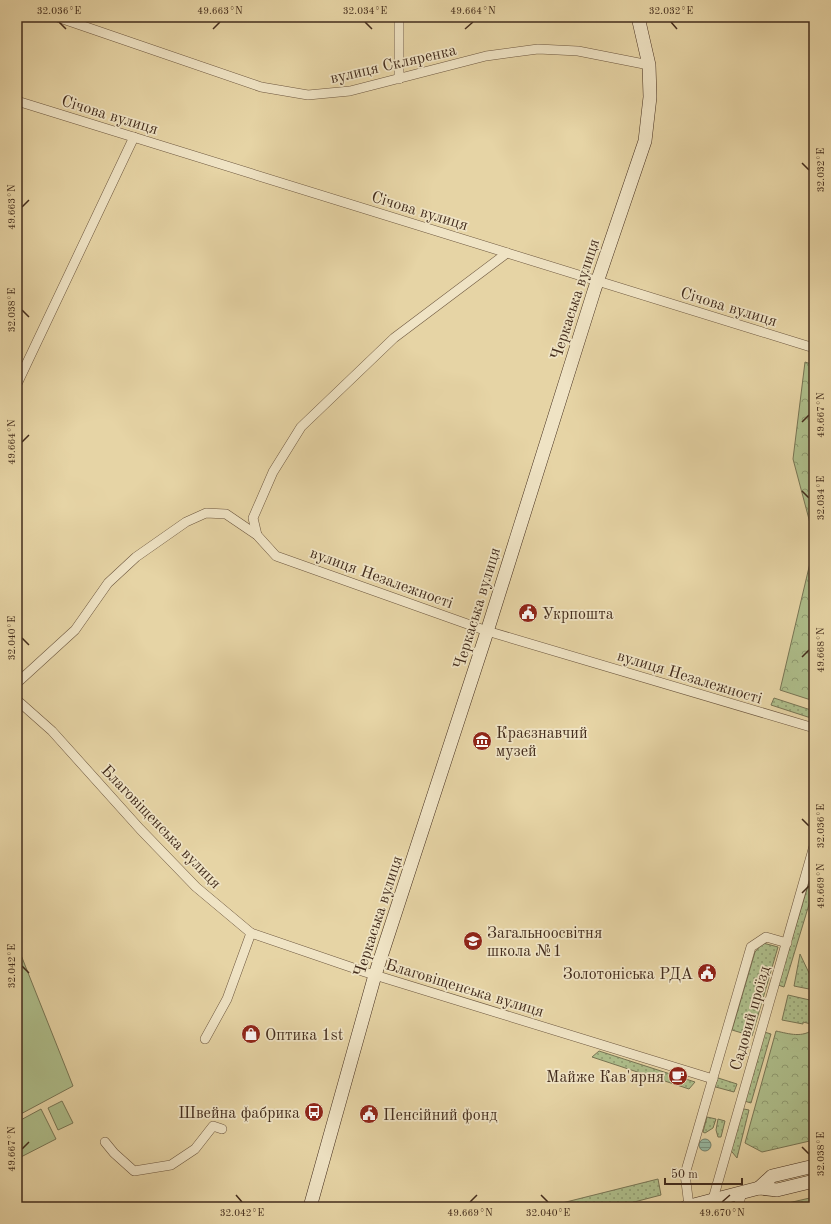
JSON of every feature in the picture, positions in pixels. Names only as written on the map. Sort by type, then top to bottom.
[{"type":"street","name":"вулиця Скляренка","points":[[58,17],[260,87],[308,95],[350,91],[486,56],[538,49],[578,51],[648,65]]},
{"type":"street","points":[[399,17],[399,78]]},
{"type":"street","name":"Черкаська вулиця","points":[[310,1207],[375,975],[487,631],[598,281],[645,141],[650,97],[648,65],[638,17]]},
{"type":"street","name":"Січова вулиця","points":[[17,101],[814,348]]},
{"type":"street","points":[[17,384],[134,137]]},
{"type":"street","points":[[257,536],[253,518],[273,472],[301,427],[394,338],[507,253]]},
{"type":"street","name":"вулиця Незалежності","points":[[17,683],[75,630],[108,583],[136,557],[186,522],[206,513],[226,514],[257,536],[276,556],[487,631],[814,728]]},
{"type":"street","name":"Благовіщенська вулиця","points":[[17,700],[52,731],[140,829],[196,887],[251,933],[375,975],[712,1079]]},
{"type":"street","name":"Садовий проїзд","points":[[713,1199],[814,846]]},
{"type":"street","points":[[205,1039],[227,999],[251,933]]},
{"type":"street","points":[[787,942],[766,937],[751,947],[685,1174],[688,1207],[713,1199],[759,1188],[776,1190],[814,1181]]},
{"type":"street","points":[[105,1142],[114,1153],[134,1171],[171,1165],[195,1150],[213,1126],[222,1128]]},
{"type":"street","points":[[759,1188],[772,1176],[814,1166]]},
{"type":"street","points":[[738,1207],[742,1192]]},
{"type":"green space","points":[[805,362],[814,365],[814,538],[793,459]]},
{"type":"green space","points":[[814,546],[814,701],[780,690]]},
{"type":"green space","points":[[774,698],[814,711],[814,719],[771,705]]},
{"type":"green space","points":[[814,866],[814,888],[784,987],[778,985]]},
{"type":"green space","points":[[763,943],[778,947],[752,1036],[732,1030],[755,952]]},
{"type":"green space","points":[[17,945],[73,1086],[17,1116]]},
{"type":"green space","points":[[800,954],[810,975],[814,979],[814,990],[794,986]]},
{"type":"green space","points":[[788,995],[814,1001],[814,1019],[811,1024],[782,1020]]},
{"type":"green space","points":[[814,1029],[814,1140],[762,1152],[745,1143],[776,1031],[791,1034],[805,1034]]},
{"type":"green space","points":[[761,1031],[771,1034],[751,1103],[741,1100]]},
{"type":"green space","points":[[599,1051],[695,1082],[689,1089],[592,1057]]},
{"type":"green space","points":[[715,1077],[737,1084],[734,1092],[712,1086]]},
{"type":"green space","points":[[62,1101],[73,1123],[58,1130],[48,1108]]},
{"type":"green space","points":[[739,1108],[749,1110],[737,1158],[728,1147]]},
{"type":"green space","points":[[41,1109],[56,1139],[17,1159],[17,1122]]},
{"type":"green space","points":[[707,1117],[716,1119],[713,1128],[705,1133],[703,1132]]},
{"type":"green space","points":[[718,1119],[725,1121],[721,1137],[718,1137],[716,1130]]},
{"type":"green space","points":[[658,1179],[661,1195],[615,1207],[546,1207]]},
{"type":"green space","points":[[814,1197],[814,1207],[771,1207]]},
{"type":"shaded area","points":[[703,1139],[707,1139],[711,1145],[707,1151],[703,1151],[699,1147],[699,1143]]},
{"type":"place","name":"Укрпошта","points":[[528,613]]},
{"type":"place","name":"Краєзнавчий музей","points":[[482,741]]},
{"type":"place","name":"Загальноосвітня школа №1","points":[[473,941]]},
{"type":"place","name":"Золотоніська РДА","points":[[707,973]]},
{"type":"place","name":"Оптика 1st","points":[[251,1034]]},
{"type":"place","name":"Майже Кав'ярня","points":[[678,1076]]},
{"type":"place","name":"Швейна фабрика","points":[[314,1112]]},
{"type":"place","name":"Пенсійний фонд","points":[[369,1114]]}]
